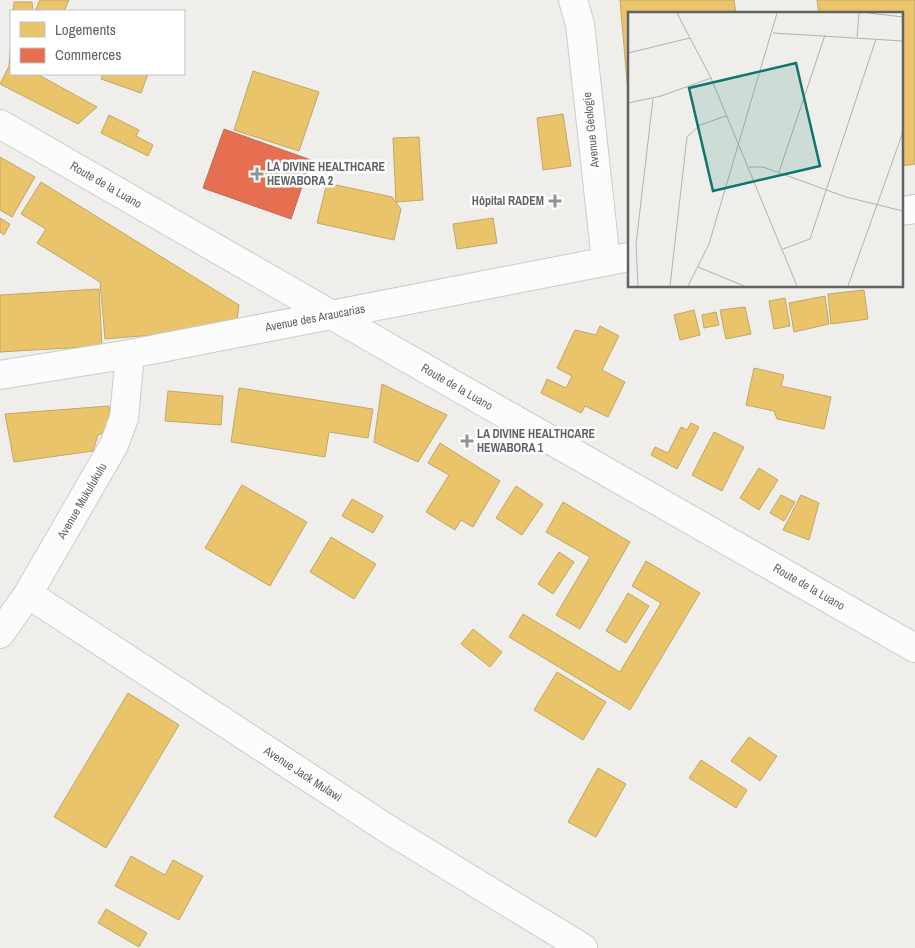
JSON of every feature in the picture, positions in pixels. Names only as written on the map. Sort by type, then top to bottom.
[{"type":"street","name":"Avenue Géologie","points":[[573,0],[580,24],[617,259]]},
{"type":"street","name":"Route de la Luano","points":[[0,124],[915,648]]},
{"type":"street","points":[[902,211],[915,209]]},
{"type":"street","name":"Avenue des Araucarias","points":[[0,375],[130,354],[617,259]]},
{"type":"street","name":"Avenue Mukulukulu","points":[[0,634],[28,594],[114,445],[124,418],[130,354]]},
{"type":"street","name":"Avenue Jack Mulawi","points":[[28,594],[386,828],[582,948]]},
{"type":"building: Logements","points":[[40,0],[69,0],[64,10],[35,10]]},
{"type":"building: Logements","points":[[620,0],[734,0],[736,12],[628,12],[628,92]]},
{"type":"building: Logements","points":[[817,0],[915,0],[915,164],[902,166],[902,12],[819,12]]},
{"type":"building: Logements","points":[[14,2],[32,2],[33,10],[13,10]]},
{"type":"building: Logements","points":[[10,52],[10,75],[39,75],[97,107],[78,124],[0,84],[9,66]]},
{"type":"building: Logements","points":[[253,71],[319,92],[299,151],[234,130]]},
{"type":"building: Logements","points":[[103,75],[148,75],[141,93],[101,79]]},
{"type":"building: Logements","points":[[563,114],[571,166],[543,170],[537,118]]},
{"type":"building: Logements","points":[[109,115],[139,130],[136,136],[153,145],[148,156],[101,133]]},
{"type":"building: Logements","points":[[419,137],[423,200],[396,202],[393,138]]},
{"type":"building: Logements","points":[[0,157],[35,177],[12,217],[0,210]]},
{"type":"building: Logements","points":[[41,182],[239,305],[236,328],[105,339],[100,282],[37,243],[46,229],[21,214]]},
{"type":"building: Logements","points":[[327,183],[392,197],[401,209],[394,240],[317,223]]},
{"type":"building: Logements","points":[[0,218],[10,224],[4,235],[0,232]]},
{"type":"building: Logements","points":[[493,218],[497,243],[457,249],[453,224]]},
{"type":"building: Logements","points":[[99,289],[102,346],[0,352],[0,295]]},
{"type":"building: Logements","points":[[864,290],[868,319],[831,324],[828,294]]},
{"type":"building: Logements","points":[[825,296],[829,324],[794,332],[789,303]]},
{"type":"building: Logements","points":[[785,298],[790,326],[774,329],[769,301]]},
{"type":"building: Logements","points":[[745,307],[751,334],[726,339],[720,310]]},
{"type":"building: Logements","points":[[694,310],[700,335],[680,340],[674,315]]},
{"type":"building: Logements","points":[[716,312],[719,325],[704,328],[702,315]]},
{"type":"building: Logements","points":[[600,326],[619,336],[602,370],[625,382],[608,417],[585,406],[581,413],[541,393],[547,379],[566,388],[572,376],[557,368],[575,330],[596,335]]},
{"type":"building: Logements","points":[[754,368],[784,375],[781,386],[831,397],[824,429],[777,419],[774,411],[746,405]]},
{"type":"building: Logements","points":[[382,384],[447,415],[418,462],[374,442]]},
{"type":"building: Logements","points":[[239,388],[373,409],[368,438],[329,432],[325,457],[231,442]]},
{"type":"building: Logements","points":[[168,391],[223,396],[221,425],[165,421]]},
{"type":"building: Logements","points":[[109,406],[112,430],[98,435],[93,451],[14,462],[5,414]]},
{"type":"building: Logements","points":[[691,423],[699,427],[677,469],[651,455],[655,447],[668,453],[681,427],[687,430]]},
{"type":"building: Logements","points":[[714,432],[744,447],[722,491],[692,475]]},
{"type":"building: Logements","points":[[440,443],[500,481],[473,527],[461,520],[455,530],[426,512],[449,475],[428,463]]},
{"type":"building: Logements","points":[[759,468],[778,480],[759,510],[740,498]]},
{"type":"building: Logements","points":[[242,485],[307,522],[270,586],[205,548]]},
{"type":"building: Logements","points":[[516,486],[543,504],[522,535],[496,518]]},
{"type":"building: Logements","points":[[781,495],[795,502],[784,521],[770,513]]},
{"type":"building: Logements","points":[[801,495],[819,503],[809,540],[783,530]]},
{"type":"building: Logements","points":[[352,499],[383,516],[373,533],[342,516]]},
{"type":"building: Logements","points":[[563,502],[630,542],[580,629],[556,615],[590,557],[546,532]]},
{"type":"building: Logements","points":[[331,537],[376,564],[354,599],[310,572]]},
{"type":"building: Logements","points":[[559,552],[574,562],[553,594],[538,584]]},
{"type":"building: Logements","points":[[646,561],[700,593],[630,710],[509,637],[523,614],[620,672],[661,603],[632,586]]},
{"type":"building: Logements","points":[[628,593],[649,606],[626,643],[606,631]]},
{"type":"building: Logements","points":[[473,629],[502,652],[490,667],[461,644]]},
{"type":"building: Logements","points":[[557,672],[606,702],[583,740],[534,710]]},
{"type":"building: Logements","points":[[128,693],[179,725],[106,848],[54,817]]},
{"type":"building: Logements","points":[[749,737],[777,756],[760,781],[731,761]]},
{"type":"building: Logements","points":[[701,760],[747,790],[736,808],[689,778]]},
{"type":"building: Logements","points":[[598,768],[626,784],[596,837],[568,822]]},
{"type":"building: Logements","points":[[131,856],[165,875],[173,860],[203,876],[179,920],[115,886]]},
{"type":"building: Logements","points":[[106,909],[147,933],[139,947],[98,923]]},
{"type":"building: Commerces","name":"LA DIVINE HEALTHCARE HEWABORA 2","points":[[224,129],[311,160],[291,219],[203,188]]},
{"type":"place","name":"LA DIVINE HEALTHCARE HEWABORA 2","points":[[257,174]]},
{"type":"place","name":"Hôpital RADEM","points":[[555,201]]},
{"type":"place","name":"LA DIVINE HEALTHCARE HEWABORA 1","points":[[467,441]]}]
